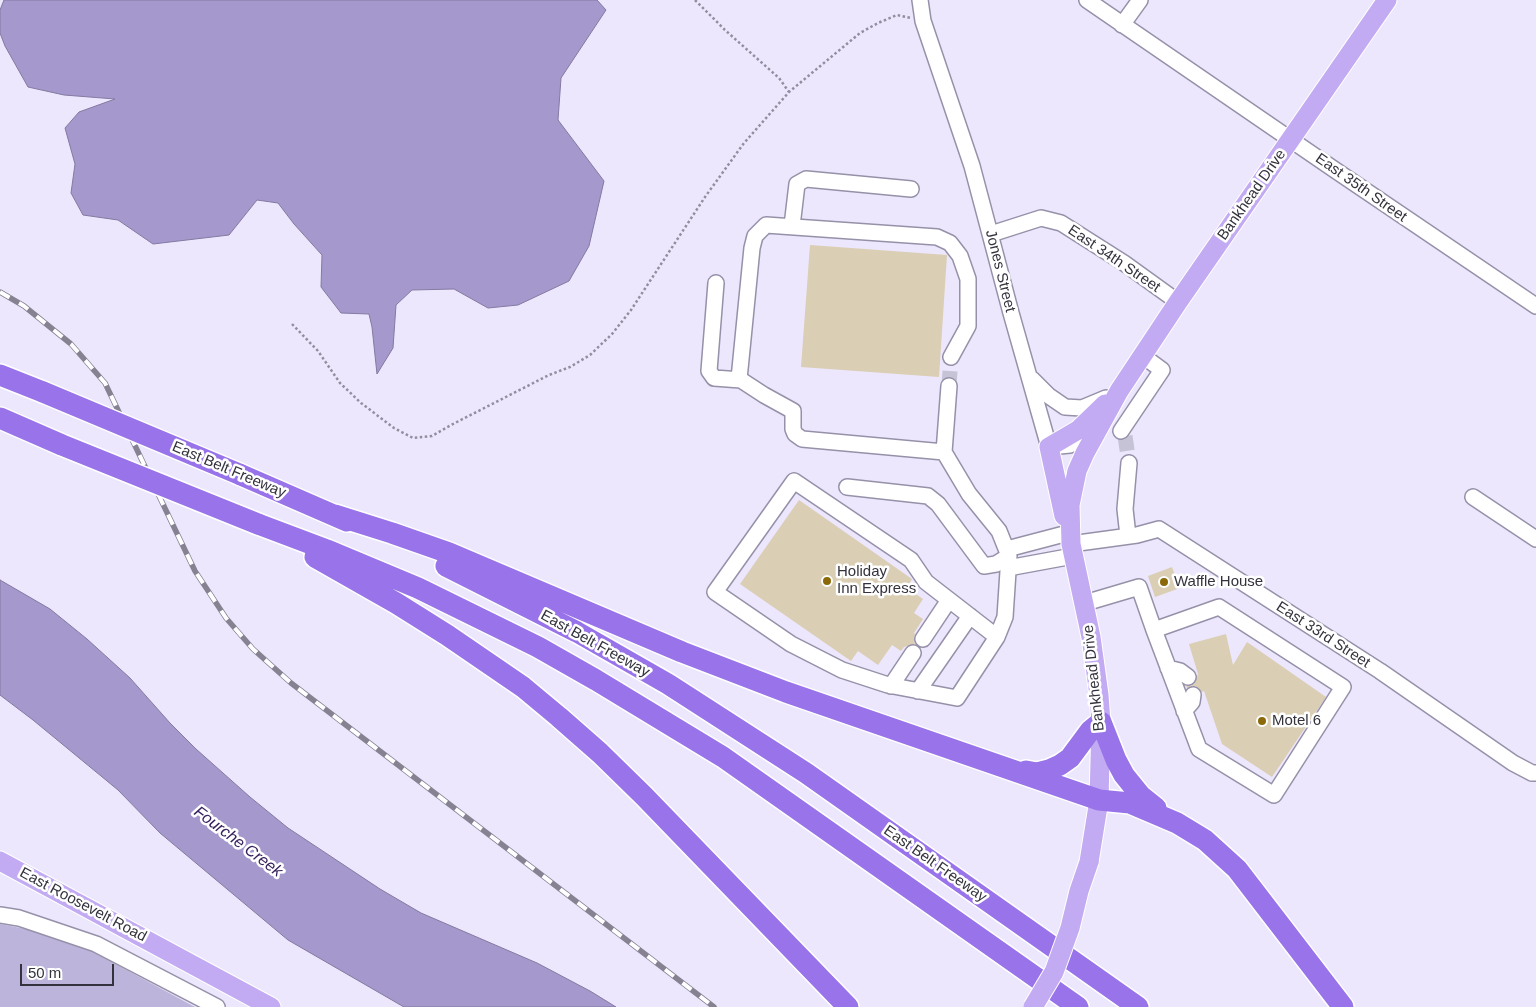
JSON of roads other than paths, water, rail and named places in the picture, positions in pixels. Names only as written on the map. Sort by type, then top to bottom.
[{"type":"highway","name":"East Belt Freeway","points":[[0,375],[335,515],[419,553],[577,632],[668,684],[814,778],[1138,1007]]},
{"type":"highway","name":"East Belt Freeway","points":[[0,418],[62,445],[418,588],[538,647],[596,680],[723,758],[1078,1007]]},
{"type":"highway","points":[[335,515],[448,553],[682,652],[786,692],[1099,800],[1130,803],[1177,823]]},
{"type":"highway","points":[[258,524],[396,603],[447,635],[523,687],[560,717],[626,778],[848,1007]]},
{"type":"highway","points":[[1012,769],[1038,773],[1060,765],[1070,758],[1090,731],[1101,722],[1116,760],[1130,783],[1141,796],[1177,823],[1205,840],[1237,869],[1342,1007]]},
{"type":"main road","name":"Bankhead Drive","points":[[1033,1007],[1054,972],[1070,928],[1079,891],[1089,862],[1099,800],[1101,722],[1099,696],[1085,603],[1071,544],[1070,505],[1074,483],[1085,453],[1119,391],[1178,302],[1387,0]]},
{"type":"main road","name":"Bankhead Drive","points":[[1049,447],[1078,430],[1119,391]]},
{"type":"main road","name":"Jones Street","points":[[1049,447],[1071,544]]},
{"type":"main road","name":"East Roosevelt Road","points":[[0,861],[271,1007]]},
{"type":"street","name":"Jones Street","points":[[920,0],[923,21],[972,166],[1049,447]]},
{"type":"street","name":"East 35th Street","points":[[1088,0],[1334,170],[1536,306]]},
{"type":"street","points":[[1122,25],[1140,0]]},
{"type":"street","points":[[792,226],[797,184],[806,178],[911,189]]},
{"type":"street","name":"East 34th Street","points":[[991,234],[1041,218],[1061,223],[1178,302]]},
{"type":"street","points":[[739,379],[755,236],[766,225],[937,237],[950,243],[960,256],[968,279],[968,326],[951,357]]},
{"type":"street","points":[[716,283],[709,371],[714,378],[739,379],[793,411],[793,429],[795,434],[802,439],[944,452]]},
{"type":"street","points":[[1105,417],[1118,426],[1123,433],[1162,370],[1143,356]]},
{"type":"street","points":[[1030,377],[1049,396],[1065,407],[1082,408],[1090,406],[1119,391]]},
{"type":"street","points":[[948,386],[944,452],[969,494],[999,531],[1008,558],[1005,617],[997,636],[957,698],[891,686],[842,670],[792,644],[715,592],[794,481],[911,560],[926,582],[997,636]]},
{"type":"street","points":[[1049,447],[1070,445],[1095,434]]},
{"type":"street","points":[[1128,536],[1124,510],[1129,463]]},
{"type":"street","points":[[848,487],[928,496],[938,504],[984,566],[996,564],[1008,558],[1071,544]]},
{"type":"street","points":[[1473,497],[1536,539]]},
{"type":"street","name":"East 33rd Street","points":[[1071,544],[1128,536],[1158,529],[1380,671],[1513,762],[1532,773],[1536,773]]},
{"type":"street","points":[[1008,558],[1071,544]]},
{"type":"street","points":[[1085,603],[1139,586],[1154,630],[1168,668],[1199,748],[1274,795],[1343,687],[1219,607],[1154,630]]},
{"type":"street","points":[[923,639],[949,600]]},
{"type":"street","points":[[918,691],[970,616]]},
{"type":"street","points":[[891,686],[913,653]]},
{"type":"street","points":[[1168,668],[1180,670],[1188,677]]},
{"type":"street","points":[[1184,711],[1192,702],[1193,695]]},
{"type":"street","points":[[0,915],[19,918],[96,944],[217,1007]]},
{"type":"water","points":[[4,0],[597,0],[606,10],[561,78],[558,120],[604,181],[589,246],[569,281],[518,305],[488,308],[454,289],[412,290],[396,305],[393,348],[377,374],[369,314],[341,313],[321,287],[322,255],[278,203],[257,200],[229,235],[153,244],[118,220],[83,215],[71,193],[75,164],[65,128],[79,112],[115,99],[64,95],[28,87],[5,46],[0,33],[0,10]]},
{"type":"water","name":"Fourche Creek","points":[[0,580],[50,609],[87,639],[130,678],[196,749],[288,828],[380,889],[421,913],[537,963],[616,1007],[404,1007],[288,940],[160,833],[118,790],[0,695]]},
{"type":"tunnel","points":[[949,386],[951,357]]},
{"type":"tunnel","points":[[1125,436],[1129,463]]},
{"type":"railway","points":[[0,292],[24,306],[71,344],[105,383],[195,571],[226,618],[253,649],[291,683],[714,1007]]},
{"type":"place","name":"Holiday Inn Express","points":[[827,581]]},
{"type":"place","name":"Waffle House","points":[[1164,582]]},
{"type":"place","name":"Motel 6","points":[[1262,721]]}]
